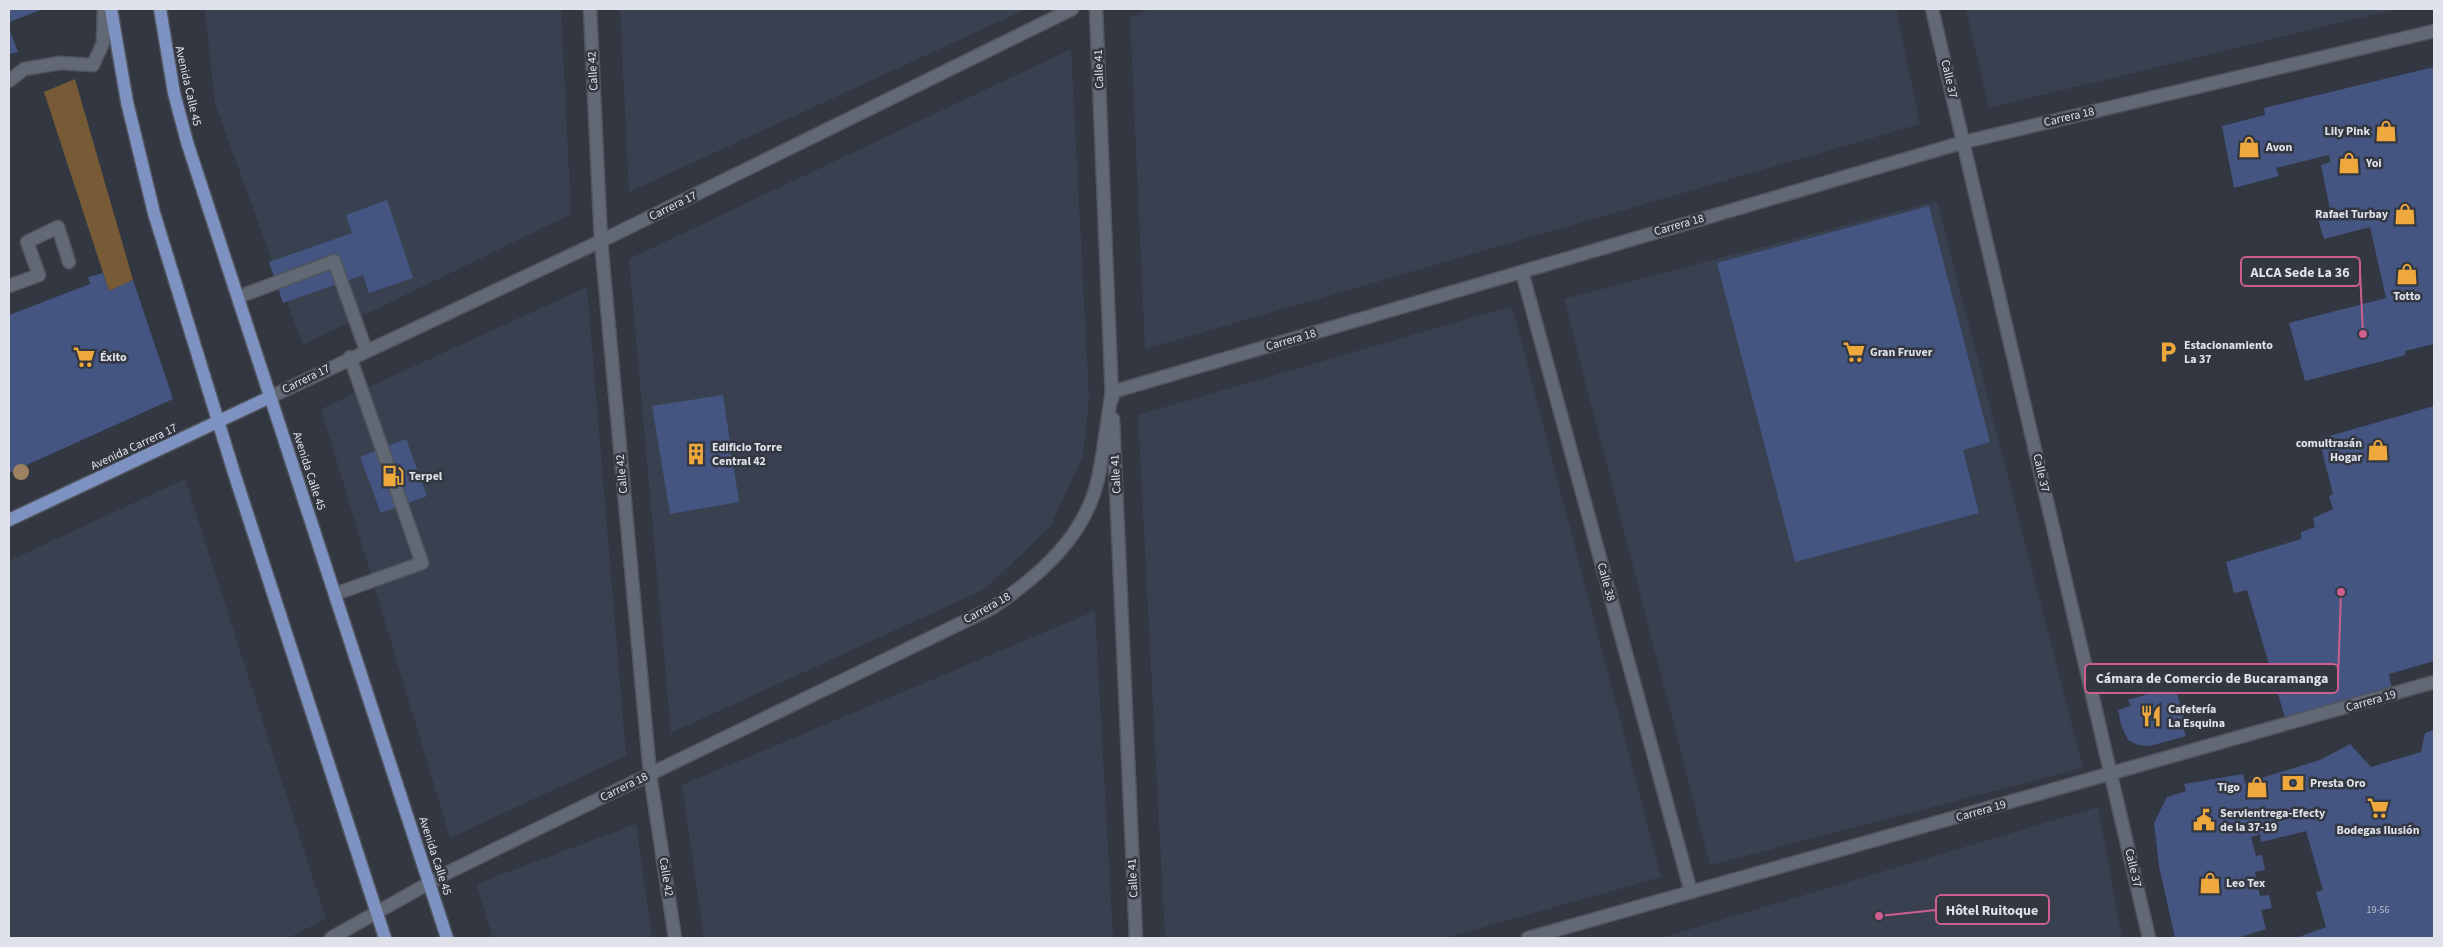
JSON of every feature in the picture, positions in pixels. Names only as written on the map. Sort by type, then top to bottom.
[{"type":"main road","points":[[111,9],[137,150],[218,422],[385,938]]},
{"type":"main road","name":"Avenida Calle 45","points":[[160,9],[173,84],[186,142],[447,938]]},
{"type":"main road","name":"Avenida Carrera 17","points":[[9,520],[270,396]]},
{"type":"street","points":[[9,81],[24,69],[60,63],[93,65],[103,43],[104,9]]},
{"type":"street","name":"Calle 42","points":[[590,9],[601,241],[650,774],[675,938]]},
{"type":"street","name":"Carrera 17","points":[[270,396],[601,241],[1072,9]]},
{"type":"street","name":"Calle 41","points":[[1096,9],[1136,938]]},
{"type":"street","name":"Calle 37","points":[[1932,9],[2112,774],[2148,938]]},
{"type":"street","name":"Carrera 18","points":[[331,938],[429,883],[992,608],[1027,584],[1056,558],[1082,520],[1098,480],[1112,392],[1964,142],[2434,31]]},
{"type":"street","points":[[9,286],[39,275],[27,242],[58,227],[69,262]]},
{"type":"street","points":[[238,297],[334,261],[366,350]]},
{"type":"street","name":"Calle 38","points":[[1522,272],[1692,892]]},
{"type":"street","points":[[335,594],[422,563],[350,357]]},
{"type":"street","name":"Carrera 19","points":[[1528,938],[2434,682]]},
{"type":"shaded area","points":[[205,9],[561,9],[571,214],[303,345],[215,104]]},
{"type":"shaded area","points":[[620,9],[1026,9],[629,192]]},
{"type":"shaded area","points":[[1149,9],[1896,9],[1920,124],[1145,349],[1130,18]]},
{"type":"shaded area","points":[[1966,9],[2396,9],[1989,108]]},
{"type":"shaded area","points":[[1071,49],[1089,398],[1083,456],[1050,527],[985,589],[671,733],[629,259]]},
{"type":"shaded area","points":[[75,79],[133,280],[109,291],[44,92]]},
{"type":"shaded area","points":[[1937,201],[2083,768],[1710,865],[1564,299]]},
{"type":"shaded area","points":[[587,287],[626,756],[450,838],[321,409]]},
{"type":"shaded area","points":[[1512,306],[1661,877],[1445,938],[1165,938],[1138,415]]},
{"type":"shaded area","points":[[185,479],[326,919],[288,938],[9,938],[9,561]]},
{"type":"shaded area","points":[[1095,611],[1113,938],[704,938],[682,785]]},
{"type":"shaded area","points":[[2098,807],[2122,938],[1661,938]]},
{"type":"shaded area","points":[[636,824],[652,938],[493,938],[476,884]]},
{"type":"building","points":[[9,9],[43,9],[9,22]]},
{"type":"building","points":[[9,28],[18,52],[9,54]]},
{"type":"building","points":[[2434,67],[2434,344],[2405,351],[2406,355],[2305,381],[2289,323],[2386,298],[2370,227],[2324,239],[2318,219],[2331,215],[2321,165],[2330,162],[2329,155],[2276,168],[2279,176],[2234,188],[2222,126],[2265,115],[2264,108]]},
{"type":"building","points":[[387,200],[413,278],[369,293],[363,275],[283,303],[269,262],[352,233],[346,215]]},
{"type":"building","name":"Gran Fruver","points":[[1929,206],[1990,442],[1963,450],[1979,513],[1795,562],[1717,263]]},
{"type":"building","name":"Éxito","points":[[103,273],[109,291],[133,280],[173,399],[9,473],[9,315],[90,284],[88,277]]},
{"type":"building","name":"Edificio Torre Central 42","points":[[723,395],[739,502],[670,514],[652,406]]},
{"type":"building","points":[[2434,406],[2434,661],[2389,674],[2392,689],[2286,721],[2247,590],[2234,593],[2226,562],[2301,539],[2301,532],[2315,527],[2313,518],[2333,509],[2329,496],[2333,494],[2319,439]]},
{"type":"building","name":"Terpel","points":[[406,439],[427,496],[381,513],[360,457]]},
{"type":"building","name":"Cafetería La Esquina","points":[[2175,686],[2185,721],[2181,723],[2186,736],[2150,746],[2138,745],[2128,740],[2121,725],[2118,710],[2131,706],[2128,700]]},
{"type":"building","points":[[2434,730],[2434,938],[2296,938],[2326,927],[2316,892],[2323,890],[2306,831],[2261,842],[2260,834],[2251,837],[2256,856],[2262,855],[2265,870],[2255,872],[2260,896],[2269,895],[2272,908],[2261,910],[2266,929],[2237,938],[2175,938],[2159,866],[2154,823],[2167,797],[2186,791],[2184,784],[2243,774],[2245,783],[2320,760],[2350,744],[2371,767],[2421,752],[2425,733]]},
{"type":"place","name":"Lily Pink","points":[[2386,131]]},
{"type":"place","name":"Avon","points":[[2249,147]]},
{"type":"place","name":"Yoi","points":[[2349,163]]},
{"type":"place","name":"Rafael Turbay","points":[[2405,214]]},
{"type":"place","name":"Totto","points":[[2407,274]]},
{"type":"place","name":"ALCA Sede La 36","points":[[2363,334]]},
{"type":"place","name":"Gran Fruver","points":[[1854,352]]},
{"type":"place","name":"Estacionamiento La 37","points":[[2168,352]]},
{"type":"place","name":"Éxito","points":[[84,357]]},
{"type":"place","name":"comultrasán Hogar","points":[[2378,450]]},
{"type":"place","name":"Edificio Torre Central 42","points":[[696,454]]},
{"type":"place","name":"Terpel","points":[[393,476]]},
{"type":"place","name":"Cámara de Comercio de Bucaramanga","points":[[2341,592]]},
{"type":"place","name":"Cafetería La Esquina","points":[[2151,716]]},
{"type":"place","name":"Presta Oro","points":[[2293,783]]},
{"type":"place","name":"Tigo","points":[[2257,787]]},
{"type":"place","name":"Bodegas Ilusión","points":[[2378,808]]},
{"type":"place","name":"Servientrega-Efecty de la 37-19","points":[[2204,820]]},
{"type":"place","name":"Leo Tex","points":[[2210,883]]},
{"type":"place","name":"Hôtel Ruitoque","points":[[1879,916]]}]
